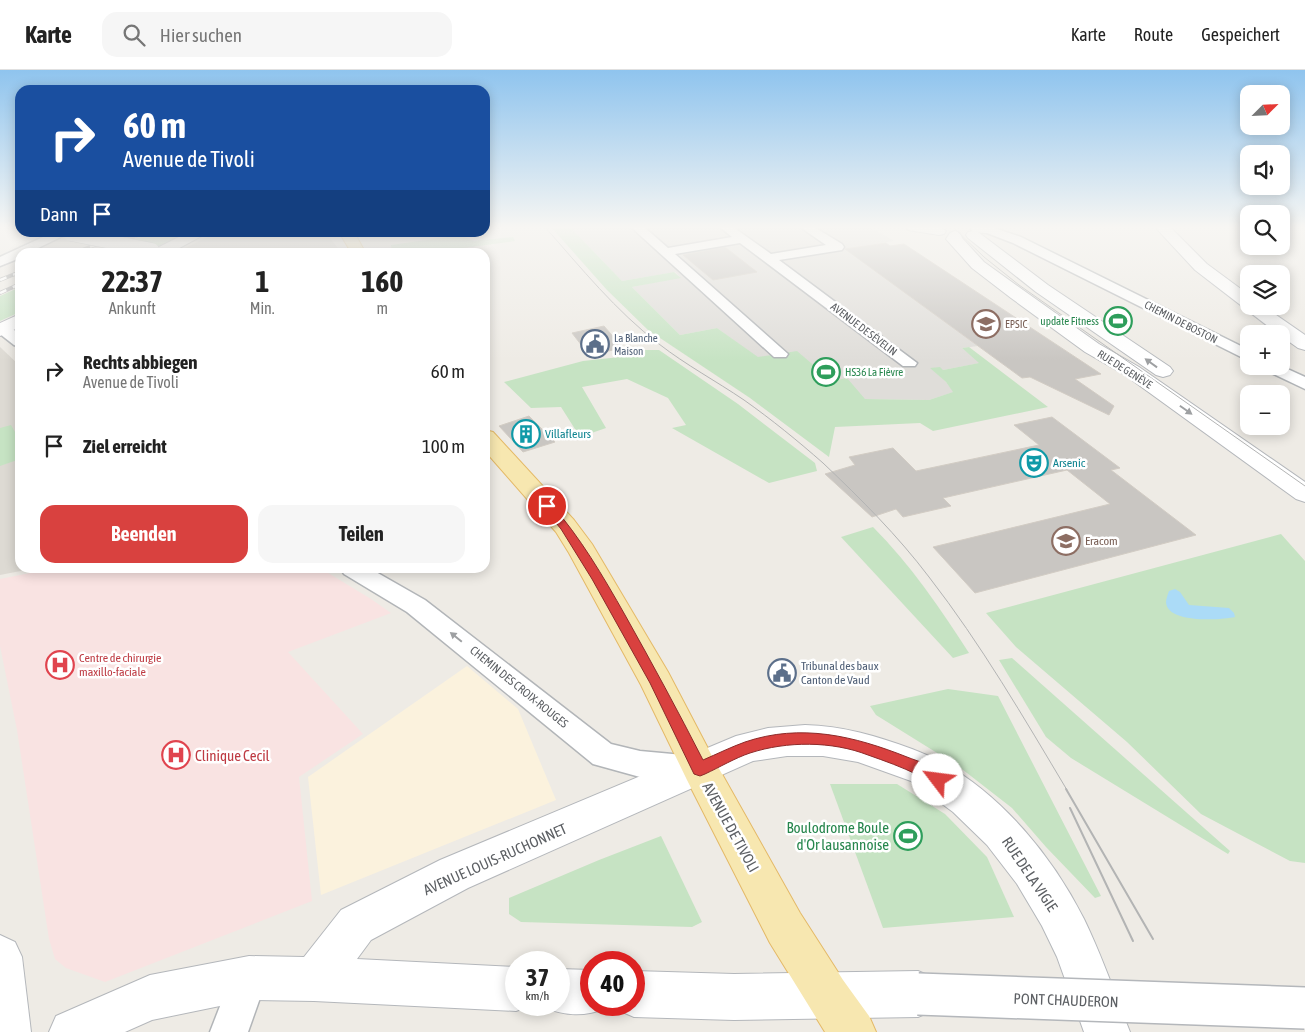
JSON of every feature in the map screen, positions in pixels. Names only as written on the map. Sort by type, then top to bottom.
[{"type":"main road","name":"AVENUE DE TIVOLI","points":[[490,443],[565,526],[582,551],[656,681],[700,769],[785,928],[827,996],[853,1032]]},
{"type":"street","points":[[688,272],[780,354]]},
{"type":"street","name":"AVENUE DE SÉVELIN","points":[[788,272],[909,363]]},
{"type":"street","name":"RUE DE GENÈVE","points":[[990,272],[1092,348],[1140,377],[1305,494]]},
{"type":"street","name":"RUE DE GENÈVE","points":[[1020,272],[1305,472]]},
{"type":"street","name":"CHEMIN DE BOSTON","points":[[1081,272],[1240,352]]},
{"type":"street","points":[[1208,272],[1240,297]]},
{"type":"street","points":[[1257,315],[1266,325]]},
{"type":"street","points":[[1264,315],[1305,344]]},
{"type":"street","points":[[1272,315],[1305,333]]},
{"type":"street","points":[[15,323],[1,330],[15,339]]},
{"type":"street","points":[[1290,348],[1305,360]]},
{"type":"street","points":[[1287,375],[1305,384]]},
{"type":"street","name":"CHEMIN DES CROIX-ROUGES","points":[[360,573],[416,606],[603,755],[640,764],[700,769]]},
{"type":"street","name":"RUE DE LA VIGIE","points":[[700,769],[748,747],[781,740],[810,738],[836,741],[867,748],[924,770],[965,798],[998,827],[1032,871],[1068,933],[1107,1032]]},
{"type":"street","name":"AVENUE LOUIS-RUCHONNET","points":[[314,979],[356,925],[454,874],[700,769]]},
{"type":"street","points":[[0,957],[8,1032]]},
{"type":"street","points":[[229,1032],[249,978]]},
{"type":"street","points":[[72,1032],[150,998],[249,978],[314,979],[505,988]]},
{"type":"street","points":[[645,994],[710,997],[827,996]]},
{"type":"street","name":"PONT CHAUDERON","points":[[827,996],[918,994],[1305,1008]]},
{"type":"shaded area","points":[[613,272],[877,272],[978,346],[962,348],[980,363],[943,370],[931,368],[954,392],[929,400],[865,399],[758,358],[717,328],[680,335],[632,287],[680,277],[675,272],[622,281]]},
{"type":"shaded area","points":[[0,347],[15,361],[15,572],[0,575]]},
{"type":"shaded area","name":"Clinique Cecil","points":[[30,573],[328,573],[391,613],[288,652],[363,734],[299,777],[312,901],[105,982],[66,968],[55,959],[49,939],[17,730],[0,646],[0,579]]},
{"type":"shaded area","points":[[467,666],[518,709],[556,800],[321,895],[308,777]]},
{"type":"green space","points":[[591,272],[613,272],[622,281],[674,272],[681,278],[632,287],[680,335],[717,328],[758,357],[797,351],[832,381],[847,378],[865,399],[929,400],[953,392],[946,382],[930,368],[940,367],[943,370],[979,363],[962,348],[969,347],[1048,407],[933,431],[920,423],[835,427],[829,457],[750,398],[648,330]]},
{"type":"green space","points":[[15,289],[15,314],[0,321],[0,296]]},
{"type":"green space","points":[[642,350],[659,350],[738,404],[815,463],[817,471],[769,483],[672,428],[686,425],[668,398],[627,379],[582,387],[606,428],[580,437],[561,407],[531,408],[504,382],[583,361],[620,357]]},
{"type":"green space","points":[[11,425],[15,432],[15,461],[0,466],[0,428]]},
{"type":"green space","points":[[873,527],[900,556],[924,587],[969,653],[953,658],[841,537]]},
{"type":"green space","points":[[1281,534],[1305,561],[1305,863],[1290,861],[1201,814],[1127,742],[1016,647],[986,613]]},
{"type":"green space","points":[[1012,658],[1230,851],[1228,854],[1071,758],[1046,737],[999,660]]},
{"type":"green space","points":[[948,689],[998,696],[1101,896],[1095,898],[1012,808],[958,766],[876,715],[870,706]]},
{"type":"green space","name":"Boulodrome Boule d'Or lausannoise","points":[[830,784],[897,784],[945,814],[987,857],[1014,917],[883,928]]},
{"type":"green space","points":[[661,836],[702,922],[692,927],[521,922],[509,914],[509,898]]},
{"type":"water","points":[[1175,589],[1180,592],[1189,605],[1229,608],[1235,617],[1196,619],[1175,614],[1169,609],[1166,602],[1169,591]]},
{"type":"building","points":[[703,272],[757,272],[713,280]]},
{"type":"building","name":"EPSIC","points":[[876,272],[946,272],[1101,374],[1075,379],[1114,406],[1109,415],[1030,377],[1022,378]]},
{"type":"building","name":"La Blanche Maison","points":[[604,326],[623,348],[589,355],[572,333]]},
{"type":"building","name":"Villafleurs","points":[[529,416],[555,442],[523,452],[499,426]]},
{"type":"building","points":[[1052,417],[1120,468],[1111,470],[1196,535],[975,593],[933,547],[1110,504],[1067,470],[943,498],[951,506],[903,517],[896,509],[872,517],[825,474],[855,465],[849,457],[893,448],[916,471],[1039,445],[1014,425]]},
{"type":"tram line","points":[[584,272],[599,289],[643,331],[669,352],[744,400],[784,430],[823,463],[879,518],[917,562],[966,628],[1067,790]]},
{"type":"tram line","points":[[1003,272],[1305,486]]},
{"type":"tram line","points":[[1066,789],[1153,939]]},
{"type":"tram line","points":[[1070,808],[1133,941]]},
{"type":"railway","points":[[0,280],[15,274]]},
{"type":"railway","points":[[0,293],[15,286]]},
{"type":"place","name":"update Fitness","points":[[1118,321]]},
{"type":"place","name":"EPSIC","points":[[986,324]]},
{"type":"place","name":"La Blanche Maison","points":[[595,344]]},
{"type":"place","name":"HS36 La Fièvre","points":[[826,372]]},
{"type":"place","name":"Villafleurs","points":[[526,434]]},
{"type":"place","name":"Arsenic","points":[[1034,463]]},
{"type":"place","name":"Eracom","points":[[1066,541]]},
{"type":"place","name":"Centre de chirurgie maxillo-faciale","points":[[60,665]]},
{"type":"place","name":"Tribunal des baux Canton de Vaud","points":[[782,673]]},
{"type":"place","name":"Clinique Cecil","points":[[176,755]]},
{"type":"place","name":"Boulodrome Boule d'Or lausannoise","points":[[908,836]]},
{"type":"route","points":[[547,506],[565,526],[598,577],[656,681],[700,769],[748,747],[781,740],[810,738],[836,741],[867,748],[924,770],[938,780]]}]
